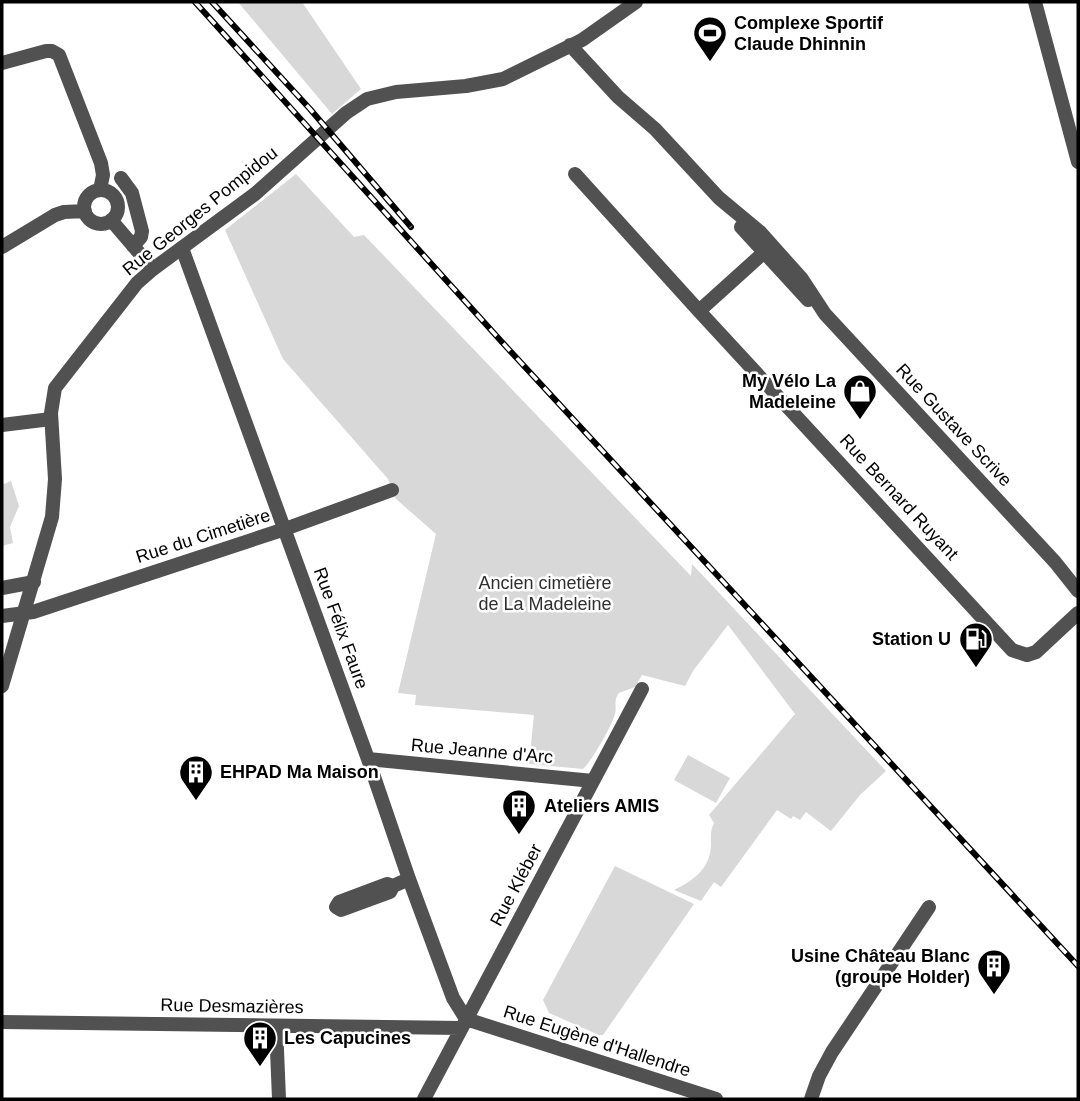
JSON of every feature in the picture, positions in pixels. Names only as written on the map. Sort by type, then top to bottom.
[{"type":"street","name":"Rue Georges Pompidou","points":[[2,686],[8,646],[24,614],[49,533],[55,500],[51,419],[54,393],[63,377],[134,287],[153,269],[255,194],[346,113],[367,99],[396,92],[493,82],[510,76],[575,43],[636,2]]},
{"type":"street","points":[[1035,2],[1078,162]]},
{"type":"street","name":"Rue Gustave Scrive","points":[[575,43],[635,102],[655,129],[719,198],[726,210],[768,249],[810,302],[825,314],[1055,562],[1078,591]]},
{"type":"street","points":[[2,63],[46,51],[59,55],[101,163],[105,191],[116,200],[117,206],[111,220],[103,223],[89,218],[85,211],[86,198],[92,192],[105,191],[122,172],[132,193],[142,231],[141,237],[133,246]]},
{"type":"street","name":"Rue Bernard Ruyant","points":[[575,174],[1012,650],[1027,655],[1036,652],[1078,613]]},
{"type":"street","points":[[2,247],[55,215],[85,211]]},
{"type":"street","points":[[111,220],[153,269]]},
{"type":"street","name":"Rue Félix Faure","points":[[182,248],[463,1023]]},
{"type":"street","points":[[699,311],[768,249]]},
{"type":"street","points":[[2,425],[51,419]]},
{"type":"street","name":"Rue du Cimetière","points":[[2,616],[24,614],[285,529],[392,490]]},
{"type":"street","name":"Rue Gustave Scrive","points":[[1055,562],[1061,563],[1078,577]]},
{"type":"street","points":[[2,588],[34,582]]},
{"type":"street","name":"Rue Kléber","points":[[424,1099],[642,689]]},
{"type":"street","name":"Rue Jeanne d'Arc","points":[[368,759],[593,781]]},
{"type":"street","points":[[393,886],[410,879]]},
{"type":"street","points":[[816,1097],[832,1052],[929,907]]},
{"type":"street","name":"Rue Desmazières","points":[[2,1022],[276,1026],[463,1023]]},
{"type":"street","name":"Rue Eugène d'Hallendre","points":[[463,1023],[716,1099]]},
{"type":"street","points":[[276,1026],[279,1099]]},
{"type":"green space","points":[[238,2],[302,2],[361,89],[332,114]]},
{"type":"green space","name":"Ancien cimetière de La Madeleine","points":[[296,174],[354,237],[364,235],[691,576],[692,564],[886,771],[860,795],[831,831],[806,812],[800,820],[793,816],[791,819],[777,810],[721,887],[714,882],[701,901],[674,890],[700,873],[708,861],[714,823],[709,815],[795,714],[728,625],[693,671],[685,686],[642,675],[635,687],[619,693],[610,727],[583,769],[529,764],[534,715],[415,705],[416,695],[398,693],[436,534],[396,499],[388,479],[283,359],[225,230]]},
{"type":"green space","points":[[11,481],[19,506],[10,527],[13,543],[2,546],[2,485]]},
{"type":"green space","points":[[688,755],[730,778],[716,803],[674,780]]},
{"type":"green space","points":[[615,866],[694,904],[603,1035],[599,1035],[549,1013],[543,1000]]},
{"type":"railway","points":[[195,2],[501,341],[1078,966]]},
{"type":"railway","points":[[212,2],[310,109],[411,227]]},
{"type":"place","name":"Complexe Sportif Claude Dhinnin","points":[[710,63]]},
{"type":"place","name":"My Vélo La Madeleine","points":[[860,421]]},
{"type":"place","name":"Station U","points":[[976,669]]},
{"type":"place","name":"EHPAD Ma Maison","points":[[196,802]]},
{"type":"place","name":"Ateliers AMIS","points":[[519,836]]},
{"type":"place","name":"Usine Château Blanc (groupe Holder)","points":[[994,996]]},
{"type":"place","name":"Les Capucines","points":[[260,1068]]}]
